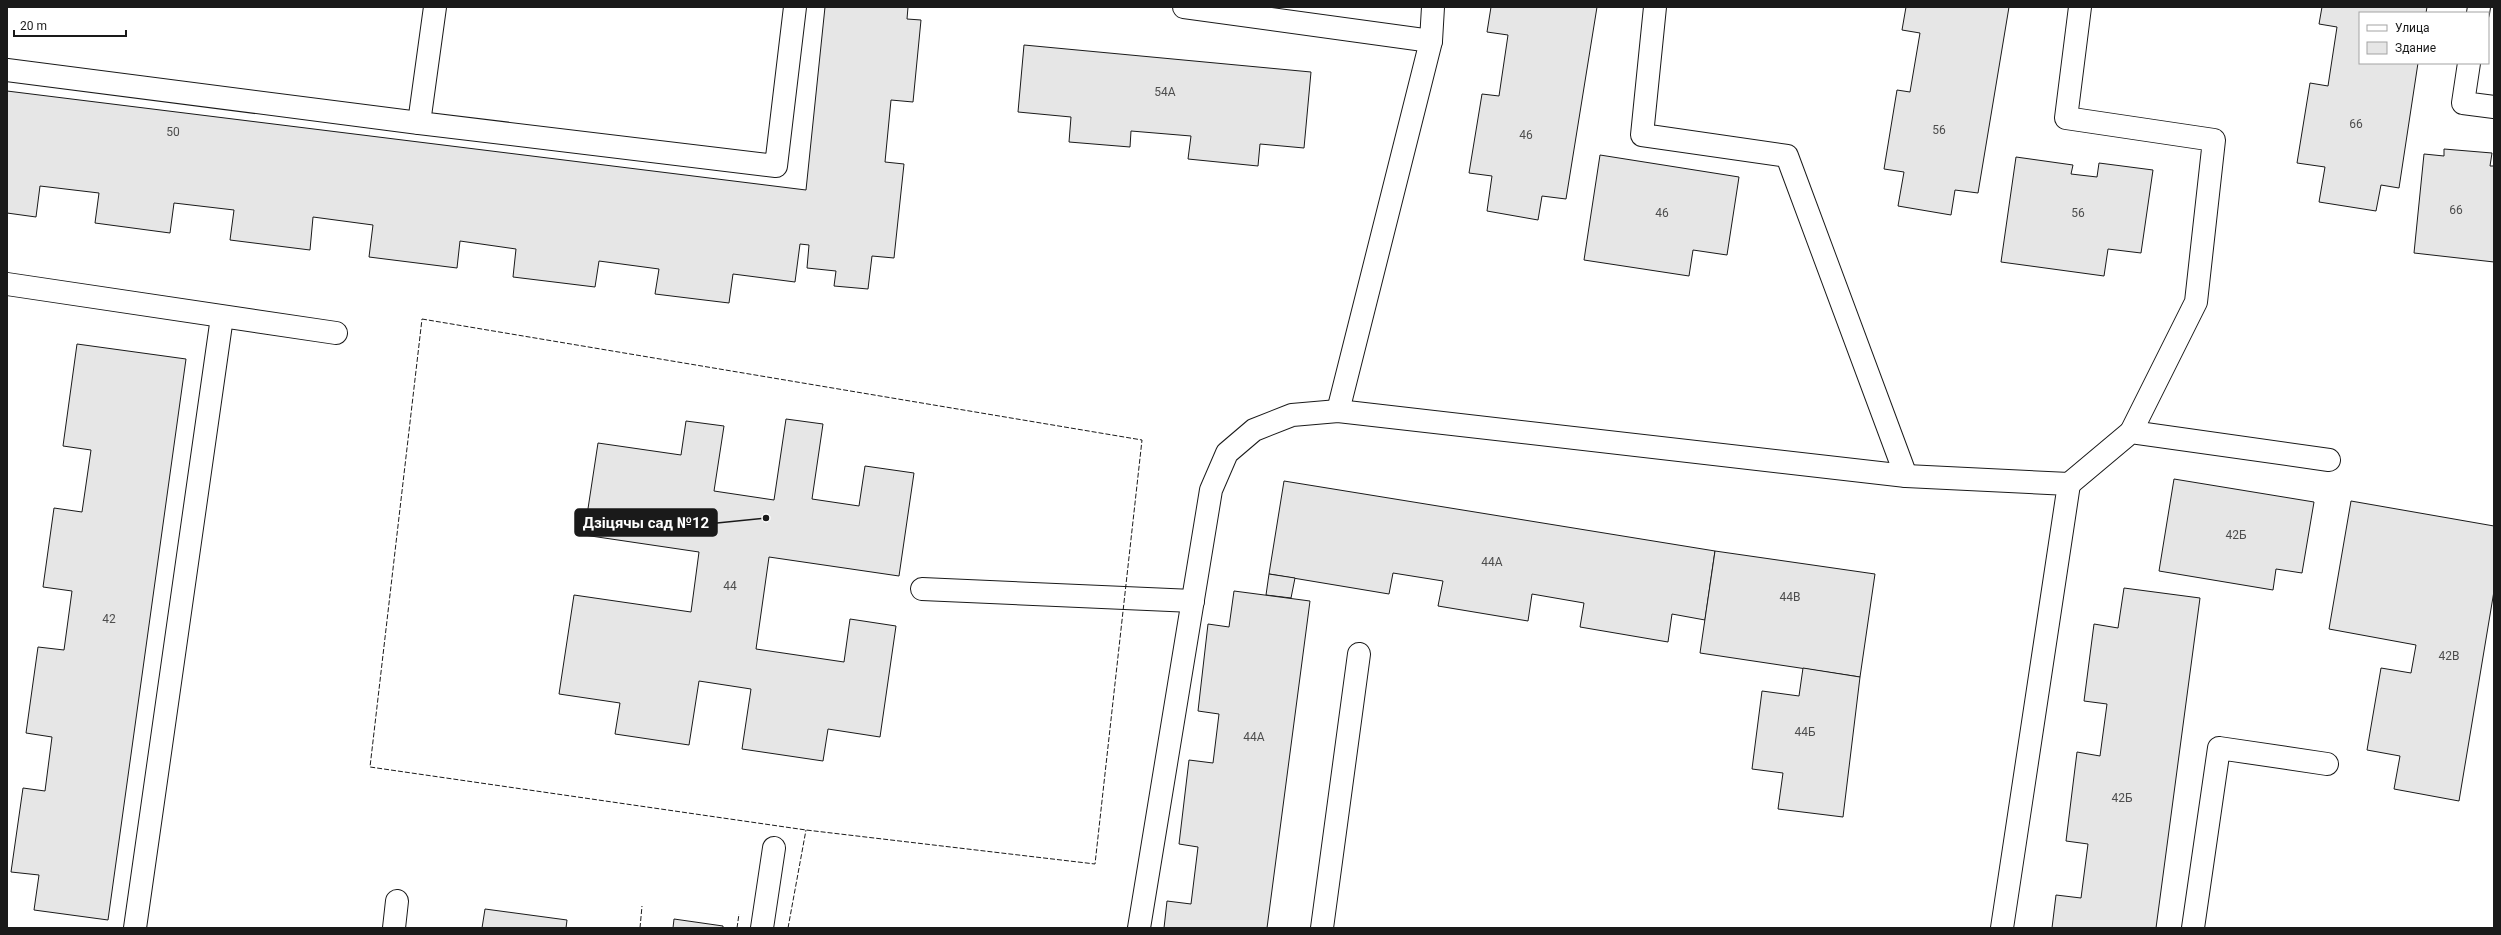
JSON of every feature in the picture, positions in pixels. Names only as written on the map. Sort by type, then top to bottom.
[{"type":"lane","points":[[419,123],[435,7]]},
{"type":"lane","points":[[7,70],[419,123],[776,166],[795,7]]},
{"type":"lane","points":[[1184,7],[1431,41]]},
{"type":"lane","points":[[1338,411],[1431,41],[1434,7]]},
{"type":"lane","points":[[1655,7],[1642,135],[1787,156],[1906,476]]},
{"type":"lane","points":[[2002,928],[2069,484],[2131,432],[2196,302],[2214,140],[2066,118],[2080,7]]},
{"type":"lane","points":[[2469,64],[2463,103],[2494,107]]},
{"type":"lane","points":[[7,284],[336,333]]},
{"type":"lane","points":[[135,928],[222,317]]},
{"type":"lane","points":[[1139,928],[1211,490],[1227,453],[1254,430],[1292,414],[1338,411],[1906,476],[2069,484]]},
{"type":"lane","points":[[2131,432],[2329,460]]},
{"type":"lane","points":[[922,589],[1193,601]]},
{"type":"lane","points":[[1322,928],[1359,654]]},
{"type":"lane","points":[[2193,928],[2219,748],[2327,764]]},
{"type":"lane","points":[[762,928],[774,848]]},
{"type":"lane","points":[[394,928],[397,901]]},
{"type":"building","points":[[825,7],[908,7],[907,19],[921,20],[913,102],[891,100],[885,162],[904,164],[894,258],[872,256],[868,289],[834,286],[836,271],[807,268],[809,245],[800,244],[795,282],[733,274],[729,303],[655,294],[659,269],[599,261],[595,287],[513,277],[516,249],[460,241],[457,268],[369,257],[373,225],[313,217],[310,250],[230,240],[234,210],[174,203],[170,233],[95,223],[99,193],[40,186],[36,217],[7,213],[7,91],[806,190]]},
{"type":"building","points":[[1491,7],[1597,7],[1566,199],[1542,196],[1538,220],[1487,211],[1492,176],[1469,173],[1482,94],[1499,96],[1508,35],[1487,32]]},
{"type":"building","points":[[1906,7],[2009,7],[1978,193],[1955,190],[1951,215],[1898,206],[1904,172],[1884,169],[1897,90],[1910,92],[1920,33],[1902,30]]},
{"type":"building","points":[[2322,7],[2427,7],[2426,12],[2359,12],[2359,64],[2418,64],[2399,188],[2381,185],[2376,211],[2319,202],[2325,167],[2297,163],[2310,83],[2328,86],[2337,27],[2319,24]]},
{"type":"building","points":[[1024,45],[1311,72],[1304,148],[1260,144],[1258,166],[1188,159],[1191,136],[1131,131],[1130,147],[1069,142],[1071,117],[1018,112]]},
{"type":"building","points":[[2444,149],[2492,153],[2490,166],[2494,166],[2494,262],[2414,253],[2424,154],[2444,156]]},
{"type":"building","points":[[1600,155],[1739,177],[1727,255],[1693,250],[1689,276],[1584,260]]},
{"type":"building","points":[[2016,157],[2073,165],[2071,174],[2097,177],[2099,163],[2153,170],[2141,253],[2108,249],[2104,276],[2001,262]]},
{"type":"building","points":[[77,344],[186,359],[108,920],[34,910],[39,875],[11,872],[23,788],[45,791],[52,737],[26,733],[38,647],[64,650],[72,591],[43,587],[54,508],[82,512],[91,450],[63,446]]},
{"type":"building","points":[[786,419],[823,424],[812,499],[859,506],[865,466],[914,473],[899,576],[769,557],[756,649],[844,662],[850,619],[896,626],[880,737],[828,729],[823,761],[742,749],[751,689],[699,681],[689,745],[615,734],[620,703],[559,694],[574,595],[691,612],[699,552],[584,535],[598,443],[681,455],[686,421],[724,426],[714,491],[774,500]]},
{"type":"building","points":[[2174,479],[2314,502],[2302,573],[2276,569],[2273,590],[2159,571]]},
{"type":"building","points":[[1284,481],[1715,551],[1705,620],[1672,614],[1668,642],[1580,627],[1584,603],[1532,594],[1528,621],[1438,606],[1443,581],[1393,573],[1389,594],[1269,574]]},
{"type":"building","points":[[2351,501],[2494,526],[2494,591],[2459,801],[2394,789],[2400,756],[2367,750],[2381,668],[2411,673],[2416,645],[2329,629]]},
{"type":"building","points":[[1715,551],[1875,574],[1860,677],[1700,653]]},
{"type":"building","points":[[1269,574],[1295,578],[1291,598],[1266,595]]},
{"type":"building","points":[[2124,588],[2200,598],[2156,928],[2052,928],[2056,895],[2081,898],[2088,844],[2066,841],[2077,752],[2100,756],[2107,704],[2084,701],[2094,624],[2118,628]]},
{"type":"building","points":[[1234,591],[1310,601],[1267,928],[1164,928],[1167,901],[1191,904],[1198,847],[1179,844],[1189,760],[1213,763],[1219,714],[1198,711],[1208,624],[1229,627]]},
{"type":"building","points":[[1803,668],[1860,677],[1843,817],[1778,809],[1783,773],[1752,769],[1762,691],[1799,696]]},
{"type":"building","points":[[485,909],[567,920],[566,928],[482,928]]},
{"type":"building","points":[[674,919],[723,926],[723,928],[673,928]]},
{"type":"fence","points":[[422,319],[1142,440],[1095,864],[806,830],[370,767],[422,319]]},
{"type":"fence","points":[[788,928],[806,830]]},
{"type":"fence","points":[[640,928],[642,906]]},
{"type":"fence","points":[[737,928],[739,914]]},
{"type":"place","name":"Дзіцячы сад №12","points":[[766,518]]}]
